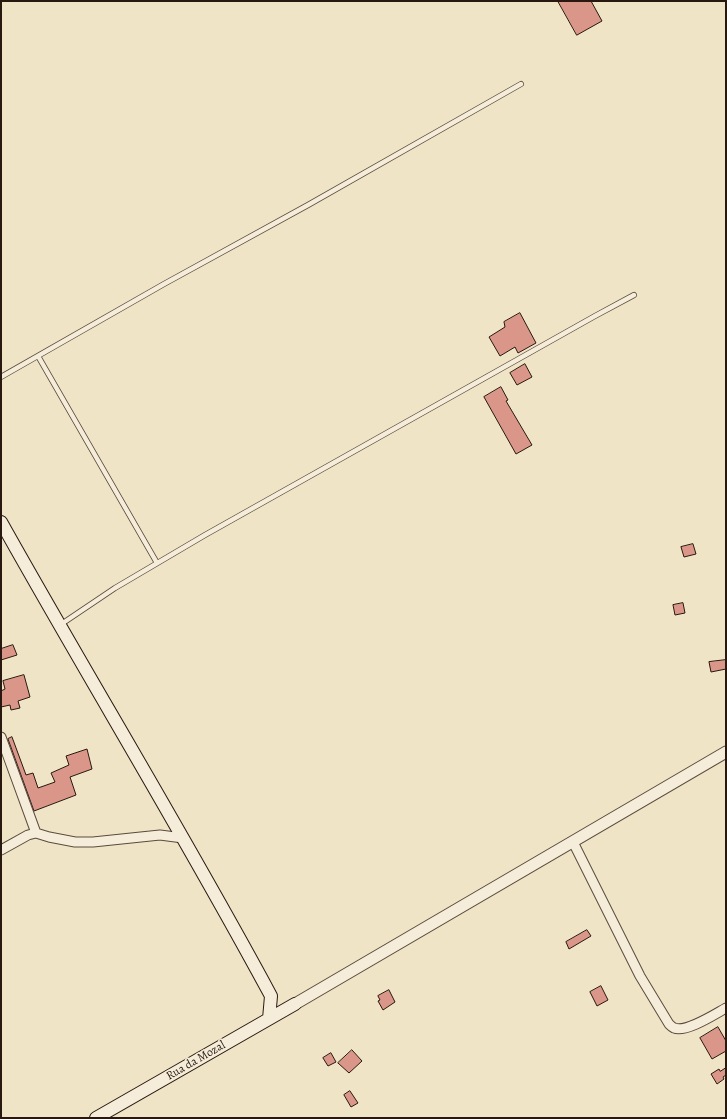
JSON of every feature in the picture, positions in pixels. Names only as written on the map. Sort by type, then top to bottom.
[{"type":"main road","points":[[1,522],[59,626],[183,838],[271,996],[268,1019]]},
{"type":"main road","points":[[271,996],[295,1004]]},
{"type":"main road","name":"Rua da Mozal","points":[[96,1118],[295,1004]]},
{"type":"street","points":[[1,737],[36,833]]},
{"type":"street","points":[[295,1004],[726,752]]},
{"type":"street","points":[[1,850],[28,835],[36,833],[49,838],[75,842],[93,842],[160,834],[183,838]]},
{"type":"street","points":[[573,842],[640,976],[669,1024],[674,1028],[693,1025],[726,1008]]},
{"type":"lane","points":[[1,377],[521,84]]},
{"type":"lane","points":[[59,626],[115,588],[634,295]]},
{"type":"lane","points":[[38,356],[157,564]]},
{"type":"building","points":[[558,1],[591,1],[602,21],[577,35]]},
{"type":"building","points":[[520,313],[536,343],[518,353],[515,347],[500,356],[489,337],[505,327],[504,322]]},
{"type":"building","points":[[525,364],[532,377],[517,385],[510,373]]},
{"type":"building","points":[[501,387],[508,400],[506,401],[532,445],[516,454],[484,397]]},
{"type":"building","points":[[693,544],[696,554],[684,557],[681,547]]},
{"type":"building","points":[[683,603],[685,613],[675,615],[673,605]]},
{"type":"building","points":[[13,645],[17,655],[1,660],[1,649]]},
{"type":"building","points":[[726,660],[726,669],[711,672],[709,662]]},
{"type":"building","points":[[24,675],[30,697],[18,701],[20,708],[11,710],[10,705],[1,707],[1,691],[5,689],[3,681]]},
{"type":"building","points":[[12,737],[26,775],[33,773],[38,788],[55,782],[51,773],[69,765],[66,756],[87,749],[92,769],[70,777],[76,795],[34,811],[8,739]]},
{"type":"building","points":[[587,930],[591,936],[569,949],[566,942]]},
{"type":"building","points":[[601,986],[608,1000],[597,1006],[590,992]]},
{"type":"building","points":[[389,990],[395,1002],[383,1010],[378,1001],[380,1000],[378,996]]},
{"type":"building","points":[[718,1027],[726,1041],[726,1051],[712,1059],[700,1038]]},
{"type":"building","points":[[352,1050],[362,1061],[349,1073],[338,1063]]},
{"type":"building","points":[[331,1053],[336,1062],[328,1066],[323,1058]]},
{"type":"building","points":[[726,1068],[726,1075],[723,1077],[724,1079],[717,1084],[711,1074],[719,1069],[720,1071]]},
{"type":"building","points":[[350,1091],[358,1103],[351,1107],[344,1095]]}]
